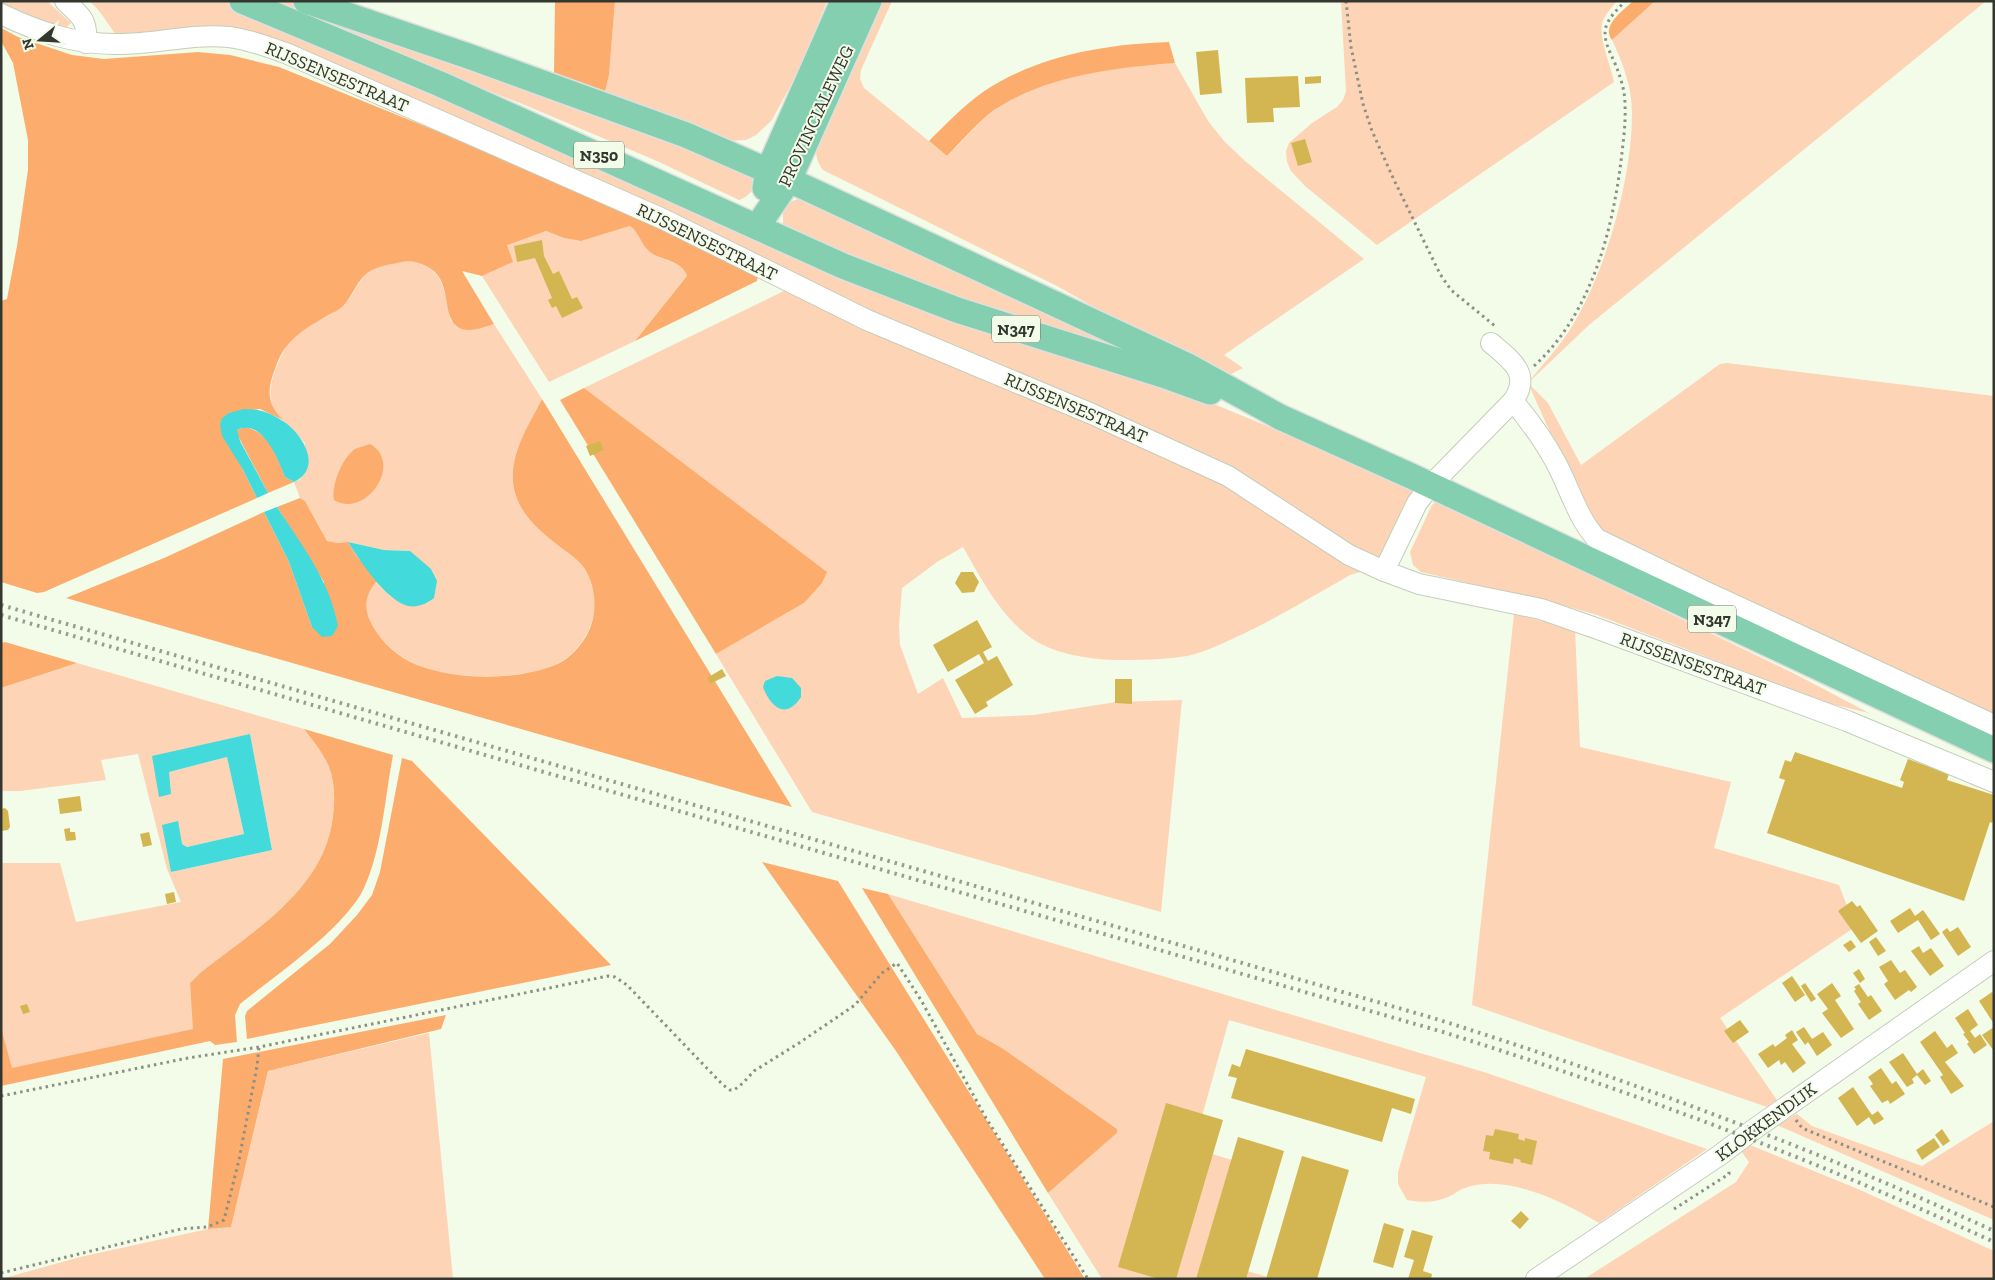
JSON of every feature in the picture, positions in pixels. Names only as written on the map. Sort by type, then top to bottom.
[{"type":"main road","name":"RIJSSENSESTRAAT","points":[[242,1],[440,84],[843,266],[957,310],[1163,375],[1280,417]]},
{"type":"main road","name":"RIJSSENSESTRAAT","points":[[306,1],[468,56],[686,135],[779,176],[1186,365],[1280,417],[1994,750]]},
{"type":"main road","name":"PROVINCIALEWEG","points":[[779,176],[843,1]]},
{"type":"main road","name":"PROVINCIALEWEG","points":[[779,176],[869,1]]},
{"type":"main road","name":"RIJSSENSESTRAAT","points":[[757,227],[779,176]]},
{"type":"street","points":[[65,1],[86,23],[86,42]]},
{"type":"street","name":"RIJSSENSESTRAAT","points":[[1,14],[42,32],[86,42],[116,45],[229,37],[257,43],[288,54],[663,219],[867,320],[1092,414],[1228,476],[1349,554],[1384,571],[1419,584],[1541,609],[1847,721],[1994,782]]},
{"type":"street","points":[[1384,571],[1417,503],[1430,486],[1513,401],[1519,392],[1520,379],[1515,364],[1497,338]]},
{"type":"street","points":[[1513,401],[1532,424],[1555,461],[1587,526],[1597,539],[1704,591],[1994,725]]},
{"type":"street","name":"KLOKKENDIJK","points":[[1536,1279],[1720,1155],[1785,1107],[1994,962]]},
{"type":"path","points":[[1346,1],[1351,47],[1363,104],[1372,131],[1430,256],[1451,290],[1497,338]]},
{"type":"path","points":[[1520,379],[1542,359],[1560,337],[1580,306],[1596,268],[1605,240],[1618,183],[1624,140],[1625,105],[1619,74],[1604,34],[1607,23],[1624,1]]},
{"type":"path","points":[[1,1096],[188,1058],[259,1047],[608,976],[615,977],[627,985],[724,1085],[730,1090],[734,1090],[754,1071],[855,1006],[882,973],[897,963],[921,1000],[986,1118],[1088,1279]]},
{"type":"path","points":[[1,1273],[180,1229],[207,1227],[224,1220],[239,1160],[259,1047]]},
{"type":"path","points":[[1785,1107],[1802,1128],[1994,1207]]},
{"type":"shaded area","points":[[1,1],[47,1],[71,23],[65,29],[26,16],[1,4]]},
{"type":"shaded area","points":[[89,1],[231,1],[330,45],[434,95],[691,209],[1187,393],[1294,437],[1413,491],[1386,555],[1373,558],[1313,523],[801,282],[280,45],[119,38],[98,9]]},
{"type":"shaded area","points":[[254,1],[292,1],[550,92],[753,175],[754,184],[752,191],[739,200],[657,161],[520,103]]},
{"type":"shaded area","points":[[555,1],[615,1],[609,75],[605,92],[554,73]]},
{"type":"shaded area","points":[[615,1],[827,1],[801,66],[772,120],[756,135],[746,140],[725,141],[605,92],[609,75]]},
{"type":"shaded area","points":[[881,1],[892,1],[861,70],[860,79],[864,88],[947,156],[993,111],[1035,89],[1081,75],[1128,67],[1175,63],[1208,121],[1224,141],[1245,161],[1364,259],[1224,355],[1243,368],[1227,376],[1133,329],[1057,286],[823,170],[816,155],[818,139]]},
{"type":"shaded area","points":[[1341,1],[1617,1],[1604,18],[1602,24],[1602,38],[1614,82],[1377,245],[1305,186],[1291,171],[1287,162],[1286,151],[1289,143],[1312,123],[1337,107],[1343,100],[1346,91]]},
{"type":"shaded area","points":[[1633,1],[1655,1],[1612,40],[1609,34],[1611,24]]},
{"type":"shaded area","points":[[1655,1],[1986,1],[1589,325],[1528,383],[1558,347],[1574,323],[1586,301],[1607,249],[1628,165],[1632,113],[1632,103],[1626,75],[1612,40]]},
{"type":"shaded area","points":[[1,28],[18,37],[72,55],[104,59],[198,52],[230,55],[279,67],[513,162],[659,228],[758,276],[757,281],[635,341],[687,276],[681,267],[650,252],[630,226],[581,241],[564,238],[546,231],[507,245],[513,262],[482,276],[462,271],[494,324],[476,329],[462,329],[453,321],[449,314],[444,288],[440,279],[435,272],[426,266],[408,261],[376,268],[362,278],[343,306],[298,334],[282,353],[270,385],[270,399],[283,420],[260,409],[229,413],[242,468],[257,498],[44,592],[37,593],[1,582],[1,301],[7,299],[17,246],[28,170],[28,140],[13,63],[1,41]]},
{"type":"shaded area","points":[[1169,42],[1175,63],[1082,75],[1036,89],[1014,98],[994,110],[947,156],[929,141],[976,97],[1025,69],[1072,54],[1096,49]]},
{"type":"shaded area","points":[[802,198],[1174,367],[1019,322],[787,231],[783,224],[783,209],[792,201]]},
{"type":"shaded area","points":[[630,226],[648,248],[658,256],[682,268],[687,276],[635,341],[549,382],[482,276],[512,262],[506,245],[546,231],[564,238],[581,241]]},
{"type":"shaded area","points":[[407,260],[419,263],[436,274],[444,289],[451,321],[479,328],[494,324],[542,399],[524,436],[517,455],[513,475],[566,549],[585,568],[593,590],[595,608],[590,626],[579,645],[564,660],[541,670],[504,676],[464,675],[427,669],[401,656],[384,642],[376,631],[369,619],[366,607],[370,591],[377,581],[391,597],[409,551],[384,550],[348,542],[327,541],[305,501],[300,498],[294,482],[301,479],[305,443],[274,410],[270,392],[272,380],[283,352],[292,339],[300,332],[337,310],[345,303],[369,272],[384,265]]},
{"type":"shaded area","points":[[786,290],[1157,451],[1242,494],[1364,571],[1350,575],[1243,634],[1201,652],[1187,656],[1150,660],[1114,660],[1084,657],[1052,649],[1034,640],[1022,631],[1002,610],[963,547],[937,562],[902,588],[899,625],[900,645],[918,694],[943,678],[962,718],[1034,715],[1116,702],[1182,700],[1161,912],[812,812],[716,654],[804,603],[826,572],[584,388]]},
{"type":"shaded area","points":[[1727,363],[1994,396],[1994,719],[1775,620],[1601,530],[1562,459],[1528,383],[1548,403],[1581,465],[1720,364]]},
{"type":"shaded area","points":[[584,388],[827,572],[822,583],[804,603],[716,654],[560,400]]},
{"type":"shaded area","points":[[542,399],[792,807],[66,598],[164,558],[264,512],[289,562],[312,627],[324,582],[277,507],[300,498],[305,501],[327,541],[348,542],[377,581],[368,597],[366,607],[369,619],[381,638],[403,658],[417,665],[449,674],[486,677],[522,674],[555,665],[570,655],[588,633],[594,615],[594,596],[585,569],[575,558],[532,523],[521,507],[514,488],[514,465],[520,442]]},
{"type":"shaded area","points":[[245,427],[260,434],[266,440],[276,454],[285,477],[294,482],[268,493],[237,434],[237,430]]},
{"type":"shaded area","points":[[370,444],[380,453],[383,463],[382,475],[377,486],[368,496],[358,502],[346,504],[334,500],[334,487],[342,465],[355,449]]},
{"type":"shaded area","points":[[1437,501],[1797,675],[1869,713],[1827,703],[1597,615],[1559,604],[1421,572],[1413,565],[1410,552],[1432,505]]},
{"type":"shaded area","points":[[1514,614],[1575,629],[1580,747],[1731,782],[1714,848],[1839,885],[1855,927],[1720,1018],[1777,1100],[1767,1107],[1472,1005]]},
{"type":"shaded area","points":[[5,642],[77,663],[1,688],[1,643]]},
{"type":"shaded area","points":[[77,663],[304,729],[324,757],[332,779],[334,810],[327,842],[316,866],[301,887],[283,906],[190,983],[194,1029],[12,1069],[1,1027],[1,863],[60,863],[76,922],[181,902],[167,869],[138,754],[101,760],[106,780],[20,791],[1,791],[1,688]],"holes":[[[250,735],[272,850],[171,872],[182,844],[187,847],[244,834],[227,757],[169,772]]]},
{"type":"shaded area","points":[[304,729],[393,755],[375,857],[364,888],[342,919],[290,966],[240,1004],[235,1015],[237,1042],[215,1045],[210,1041],[1,1086],[1,1027],[12,1068],[193,1029],[190,983],[283,906],[301,887],[316,866],[327,842],[334,810],[332,779],[324,757]]},
{"type":"shaded area","points":[[402,758],[412,761],[611,965],[247,1039],[245,1016],[247,1011],[330,944],[357,915],[372,895],[380,872]]},
{"type":"shaded area","points":[[762,862],[838,881],[1085,1279],[1045,1279],[896,1051]]},
{"type":"shaded area","points":[[862,888],[888,894],[977,1034],[1002,1048],[1117,1129],[1117,1133],[1048,1193]]},
{"type":"shaded area","points":[[888,894],[1487,1073],[1707,1149],[1599,1223],[1552,1199],[1534,1192],[1499,1184],[1481,1184],[1461,1189],[1446,1198],[1435,1201],[1407,1200],[1398,1184],[1398,1172],[1426,1077],[1229,1020],[1193,1148],[1235,1161],[1208,1260],[1268,1277],[1268,1279],[1102,1279],[1048,1193],[1117,1133],[1117,1129],[1002,1048],[977,1034]]},
{"type":"shaded area","points":[[446,1015],[441,1029],[268,1071],[231,1227],[208,1229],[223,1059]]},
{"type":"shaded area","points":[[429,1033],[453,1279],[1,1279],[80,1257],[208,1229],[231,1227],[268,1071]]},
{"type":"shaded area","points":[[1797,1114],[1812,1126],[1922,1166],[1994,1121],[1994,1220],[1777,1125]]},
{"type":"shaded area","points":[[1750,1145],[1858,1189],[1994,1251],[1994,1279],[1584,1279],[1736,1182],[1749,1162],[1741,1151]]},
{"type":"water","points":[[244,409],[268,413],[289,426],[302,441],[309,459],[308,468],[303,476],[294,482],[285,477],[274,452],[262,435],[246,428],[237,430],[240,441],[268,493],[257,498],[242,468],[222,436],[220,424],[222,418],[229,413]]},
{"type":"water","points":[[277,507],[322,578],[334,609],[338,626],[332,636],[322,637],[312,627],[289,562],[264,512]]},
{"type":"water","points":[[348,542],[384,550],[410,551],[431,569],[437,581],[434,598],[416,606],[405,605],[397,601],[373,578]]},
{"type":"water","points":[[777,676],[792,678],[801,688],[801,697],[790,708],[779,708],[775,705],[770,701],[763,687],[765,681]]},
{"type":"water","points":[[250,734],[272,850],[171,872],[162,825],[178,821],[182,844],[187,847],[244,834],[227,757],[169,772],[171,794],[159,797],[152,756]]},
{"type":"building","points":[[1218,50],[1222,93],[1200,95],[1196,52]]},
{"type":"building","points":[[1298,76],[1300,107],[1273,108],[1274,122],[1247,123],[1245,78]]},
{"type":"building","points":[[1321,76],[1321,83],[1305,84],[1305,77]]},
{"type":"building","points":[[1305,139],[1312,162],[1298,166],[1291,143]]},
{"type":"building","points":[[542,240],[544,256],[553,274],[559,271],[572,299],[577,297],[583,308],[562,318],[556,306],[552,308],[548,300],[552,298],[535,258],[517,262],[514,246]]},
{"type":"building","points":[[600,441],[604,450],[590,456],[586,446]]},
{"type":"building","points":[[961,572],[973,572],[979,582],[974,592],[962,593],[955,583]]},
{"type":"building","points":[[977,620],[992,647],[983,652],[988,661],[997,656],[1013,685],[986,702],[988,706],[975,714],[955,680],[984,663],[979,654],[948,672],[933,645]]},
{"type":"building","points":[[722,669],[726,676],[710,684],[707,678]]},
{"type":"building","points":[[1115,679],[1132,679],[1132,704],[1115,703]]},
{"type":"building","points":[[1795,752],[1902,788],[1904,782],[1900,780],[1908,759],[1949,774],[1947,780],[1994,795],[1994,819],[1992,823],[1990,822],[1964,901],[1767,833],[1785,780],[1779,778],[1785,760],[1791,762]]},
{"type":"building","points":[[80,796],[82,811],[60,814],[58,799]]},
{"type":"building","points":[[5,808],[8,811],[10,827],[8,830],[1,831],[1,809]]},
{"type":"building","points":[[70,828],[70,832],[75,832],[76,840],[66,841],[64,829]]},
{"type":"building","points":[[149,832],[152,845],[143,847],[140,834]]},
{"type":"building","points":[[174,892],[176,902],[167,904],[165,894]]},
{"type":"building","points":[[1852,901],[1857,907],[1860,905],[1878,931],[1861,943],[1838,911]]},
{"type":"building","points":[[1910,908],[1915,916],[1923,910],[1940,934],[1931,940],[1918,920],[1898,933],[1890,921]]},
{"type":"building","points":[[1958,927],[1971,947],[1958,956],[1942,932],[1947,928],[1950,932]]},
{"type":"building","points":[[1876,937],[1886,951],[1878,956],[1869,942]]},
{"type":"building","points":[[1851,940],[1856,947],[1849,952],[1843,945]]},
{"type":"building","points":[[1919,946],[1923,953],[1931,948],[1944,966],[1930,976],[1911,951]]},
{"type":"building","points":[[1891,960],[1900,973],[1905,970],[1917,987],[1895,1000],[1884,984],[1888,981],[1879,967]]},
{"type":"building","points":[[1859,969],[1865,979],[1860,983],[1853,973]]},
{"type":"building","points":[[1792,976],[1805,995],[1795,1002],[1782,983]]},
{"type":"building","points":[[1805,983],[1816,999],[1811,1002],[1801,986]]},
{"type":"building","points":[[1832,983],[1841,996],[1835,1000],[1854,1029],[1841,1038],[1822,1013],[1828,1009],[1817,994]]},
{"type":"building","points":[[1859,984],[1868,997],[1871,995],[1882,1011],[1869,1020],[1858,1004],[1861,1002],[1854,991],[1856,989],[1854,987]]},
{"type":"building","points":[[1992,992],[1994,994],[1994,1024],[1979,1001]]},
{"type":"building","points":[[27,1004],[30,1012],[23,1014],[20,1006]]},
{"type":"building","points":[[1968,1009],[1978,1025],[1970,1031],[1975,1038],[1980,1034],[1987,1045],[1974,1054],[1967,1044],[1969,1042],[1963,1034],[1965,1033],[1955,1018]]},
{"type":"building","points":[[1740,1020],[1749,1032],[1733,1043],[1724,1031]]},
{"type":"building","points":[[1804,1027],[1812,1039],[1823,1032],[1832,1045],[1817,1056],[1808,1042],[1805,1045],[1796,1032]]},
{"type":"building","points":[[1994,1027],[1994,1051],[1982,1035]]},
{"type":"building","points":[[1792,1030],[1798,1040],[1792,1044],[1806,1063],[1793,1073],[1785,1062],[1781,1065],[1779,1060],[1768,1068],[1758,1054],[1773,1044],[1775,1047],[1787,1038],[1785,1035]]},
{"type":"building","points":[[1935,1031],[1947,1048],[1952,1044],[1958,1053],[1945,1062],[1964,1086],[1951,1094],[1940,1077],[1943,1075],[1920,1042]]},
{"type":"building","points":[[1246,1049],[1415,1099],[1411,1114],[1392,1108],[1382,1142],[1231,1098],[1237,1078],[1228,1076],[1232,1064],[1240,1067]]},
{"type":"building","points":[[1903,1053],[1917,1074],[1923,1069],[1931,1081],[1925,1085],[1917,1075],[1912,1079],[1914,1083],[1907,1087],[1889,1062]]},
{"type":"building","points":[[1881,1068],[1892,1084],[1896,1081],[1905,1094],[1890,1104],[1888,1100],[1882,1103],[1870,1086],[1873,1084],[1868,1077]]},
{"type":"building","points":[[1853,1087],[1872,1115],[1878,1111],[1884,1119],[1874,1125],[1869,1117],[1857,1126],[1838,1098]]},
{"type":"building","points":[[1166,1103],[1223,1120],[1176,1279],[1159,1279],[1118,1267]]},
{"type":"building","points":[[1495,1129],[1519,1134],[1518,1139],[1525,1141],[1525,1138],[1537,1141],[1532,1165],[1520,1162],[1521,1160],[1514,1158],[1513,1164],[1489,1159],[1490,1152],[1483,1151],[1486,1135],[1493,1136]]},
{"type":"building","points":[[1942,1129],[1950,1141],[1943,1146],[1935,1135]]},
{"type":"building","points":[[1238,1137],[1284,1151],[1246,1279],[1196,1279]]},
{"type":"building","points":[[1934,1138],[1940,1147],[1922,1160],[1916,1150]]},
{"type":"building","points":[[1302,1156],[1349,1170],[1317,1279],[1266,1279]]},
{"type":"building","points":[[1521,1211],[1529,1219],[1520,1229],[1511,1221]]},
{"type":"building","points":[[1384,1223],[1404,1229],[1393,1268],[1373,1262]]},
{"type":"building","points":[[1412,1230],[1433,1236],[1423,1271],[1432,1274],[1431,1279],[1408,1279],[1414,1260],[1404,1257]]},
{"type":"railway","points":[[1,605],[1433,1018],[1575,1065],[1716,1116],[1856,1171],[1994,1231]]},
{"type":"railway","points":[[1,615],[1443,1032],[1583,1078],[1722,1128],[1859,1182],[1994,1242]]}]
